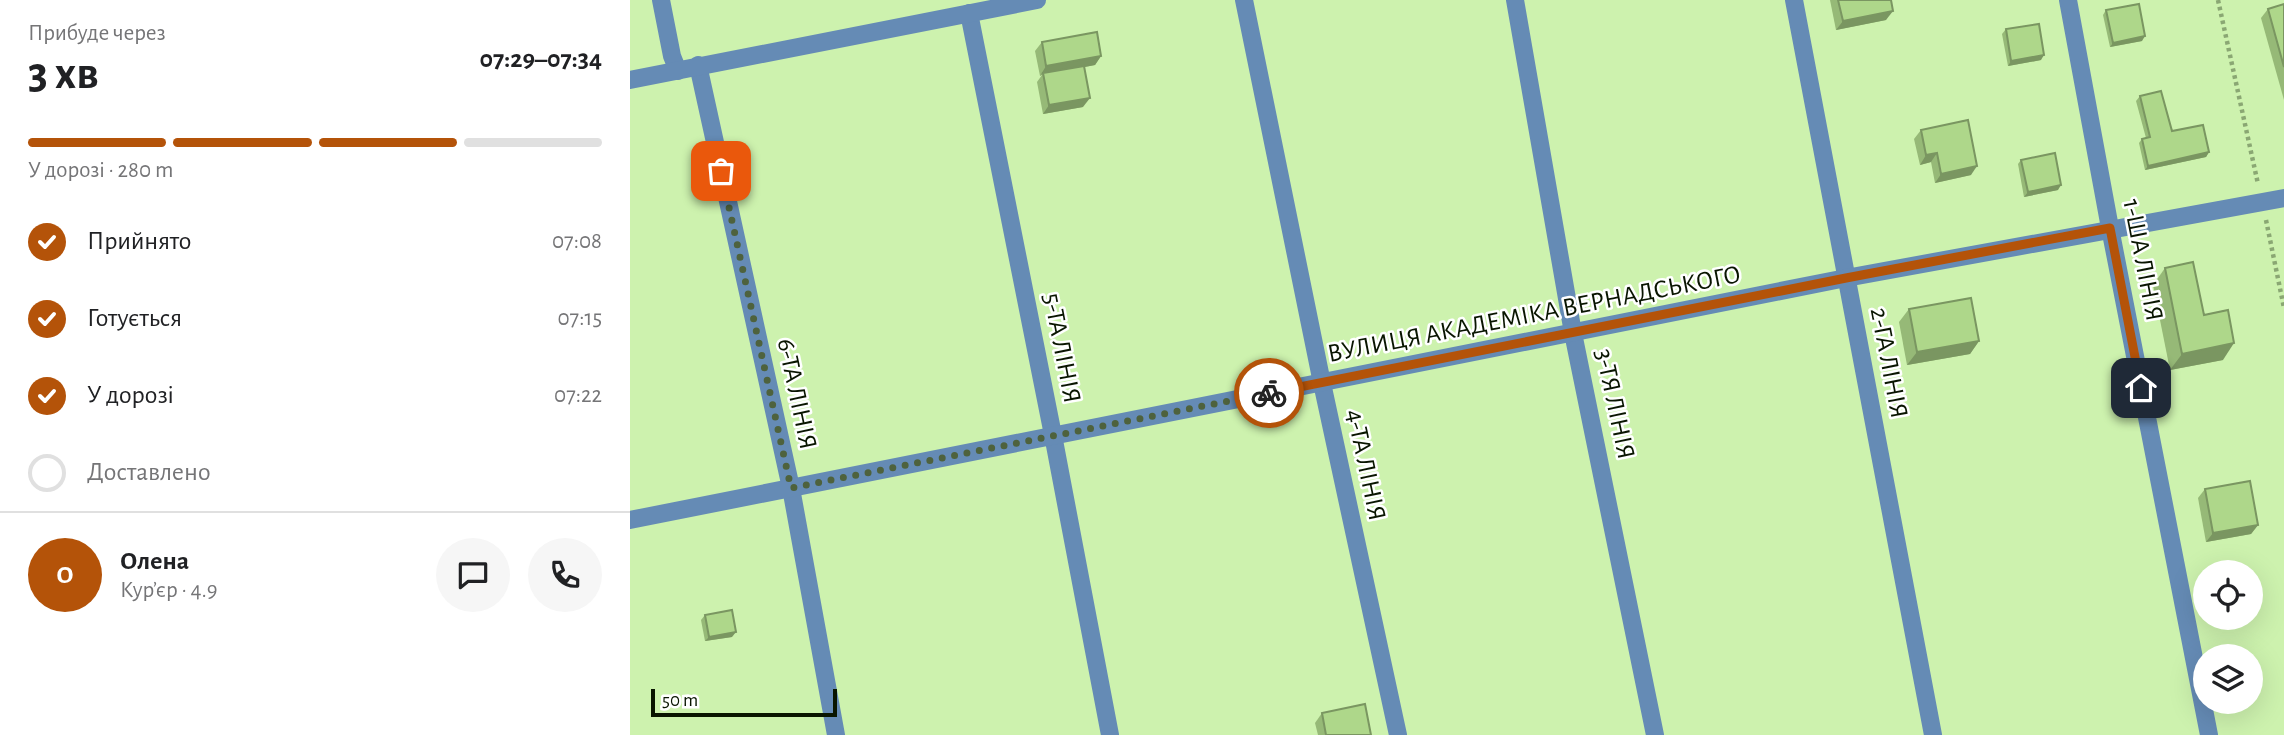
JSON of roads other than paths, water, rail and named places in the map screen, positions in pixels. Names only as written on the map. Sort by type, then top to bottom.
[{"type":"street","points":[[661,0],[672,56],[678,71]]},
{"type":"street","points":[[630,80],[1037,0]]},
{"type":"street","name":"4-ТА ЛІНІЯ","points":[[1244,0],[1322,383],[1398,735]]},
{"type":"street","name":"3-ТЯ ЛІНІЯ","points":[[1515,0],[1573,333],[1655,735]]},
{"type":"street","name":"2-ГА ЛІНІЯ","points":[[1794,0],[1933,735]]},
{"type":"street","name":"1-ША ЛІНІЯ","points":[[2068,0],[2209,735]]},
{"type":"street","name":"5-ТА ЛІНІЯ","points":[[969,13],[1110,735]]},
{"type":"street","name":"6-ТА ЛІНІЯ","points":[[698,65],[791,488],[836,735]]},
{"type":"street","name":"ВУЛИЦЯ АКАДЕМІКА ВЕРНАДСЬКОГО","points":[[630,520],[1846,278],[2284,198]]}]
